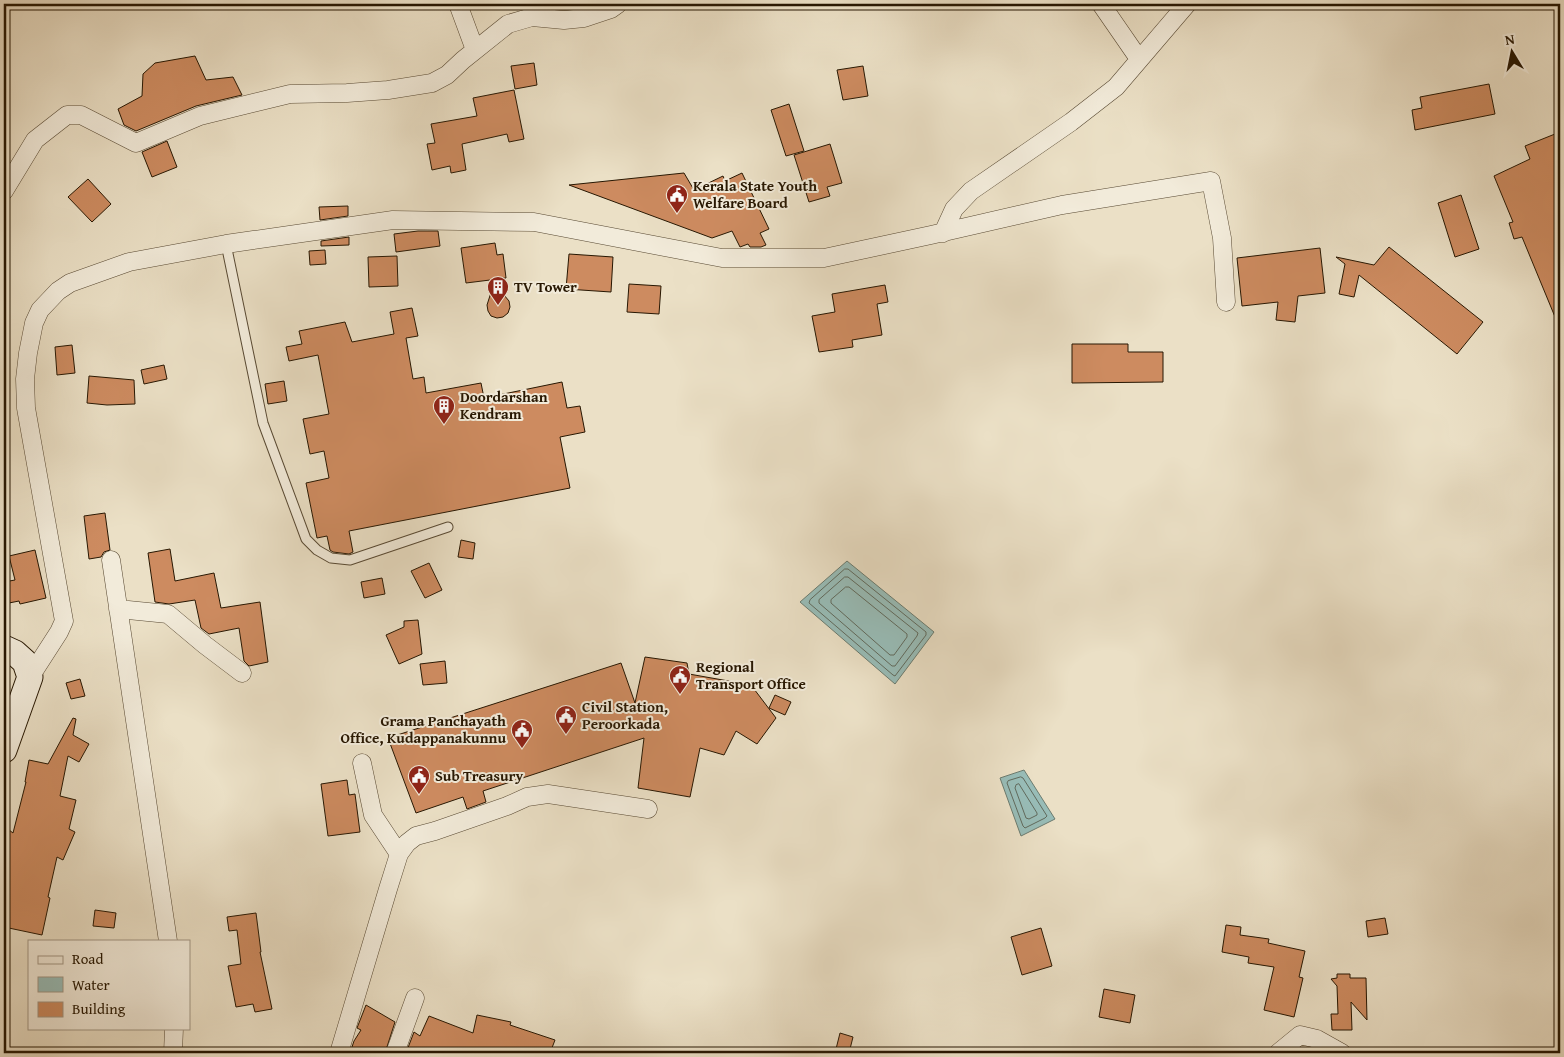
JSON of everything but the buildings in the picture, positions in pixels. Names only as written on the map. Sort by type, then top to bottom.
[{"type":"main road","points":[[4,648],[15,653],[26,662],[30,677],[4,750]]},
{"type":"street","points":[[458,4],[475,50]]},
{"type":"street","points":[[4,191],[35,140],[67,115],[82,115],[136,143],[200,116],[290,94],[347,93],[432,84],[508,24],[532,17],[564,20],[584,18],[611,9],[618,4]]},
{"type":"street","points":[[1101,4],[1139,59]]},
{"type":"street","points":[[943,233],[954,209],[971,191],[1070,122],[1116,87],[1187,4]]},
{"type":"street","points":[[30,677],[64,621],[26,408],[25,379],[34,323],[40,310],[48,300],[70,283],[129,262],[226,244],[393,220],[534,222],[722,258],[824,258],[1062,205],[1211,180],[1222,238],[1226,302]]},
{"type":"street","points":[[111,560],[168,940]]},
{"type":"street","points":[[118,609],[168,614],[242,673]]},
{"type":"street","points":[[362,763],[373,815],[399,854]]},
{"type":"street","points":[[339,1053],[399,854],[407,843],[416,836],[507,806],[527,797],[548,794],[648,809]]},
{"type":"street","points":[[395,1053],[415,998]]},
{"type":"street","points":[[173,1053],[174,1030]]},
{"type":"street","points":[[1278,1053],[1300,1035],[1317,1039],[1342,1053]]},
{"type":"lane","points":[[226,244],[264,423],[306,538],[317,550],[331,558],[350,560],[448,527]]},
{"type":"water","points":[[847,561],[934,632],[895,684],[800,602]]},
{"type":"water","points":[[1024,770],[1055,819],[1021,836],[1000,778]]},
{"type":"place","name":"Kerala State Youth Welfare Board","points":[[677,214]]},
{"type":"place","name":"TV Tower","points":[[498,306]]},
{"type":"place","name":"Doordarshan Kendram","points":[[444,425]]},
{"type":"place","name":"Regional Transport Office","points":[[680,695]]},
{"type":"place","name":"Civil Station, Peroorkada","points":[[566,735]]},
{"type":"place","name":"Grama Panchayath Office, Kudappanakunnu","points":[[522,749]]},
{"type":"place","name":"Sub Treasury","points":[[419,795]]}]
